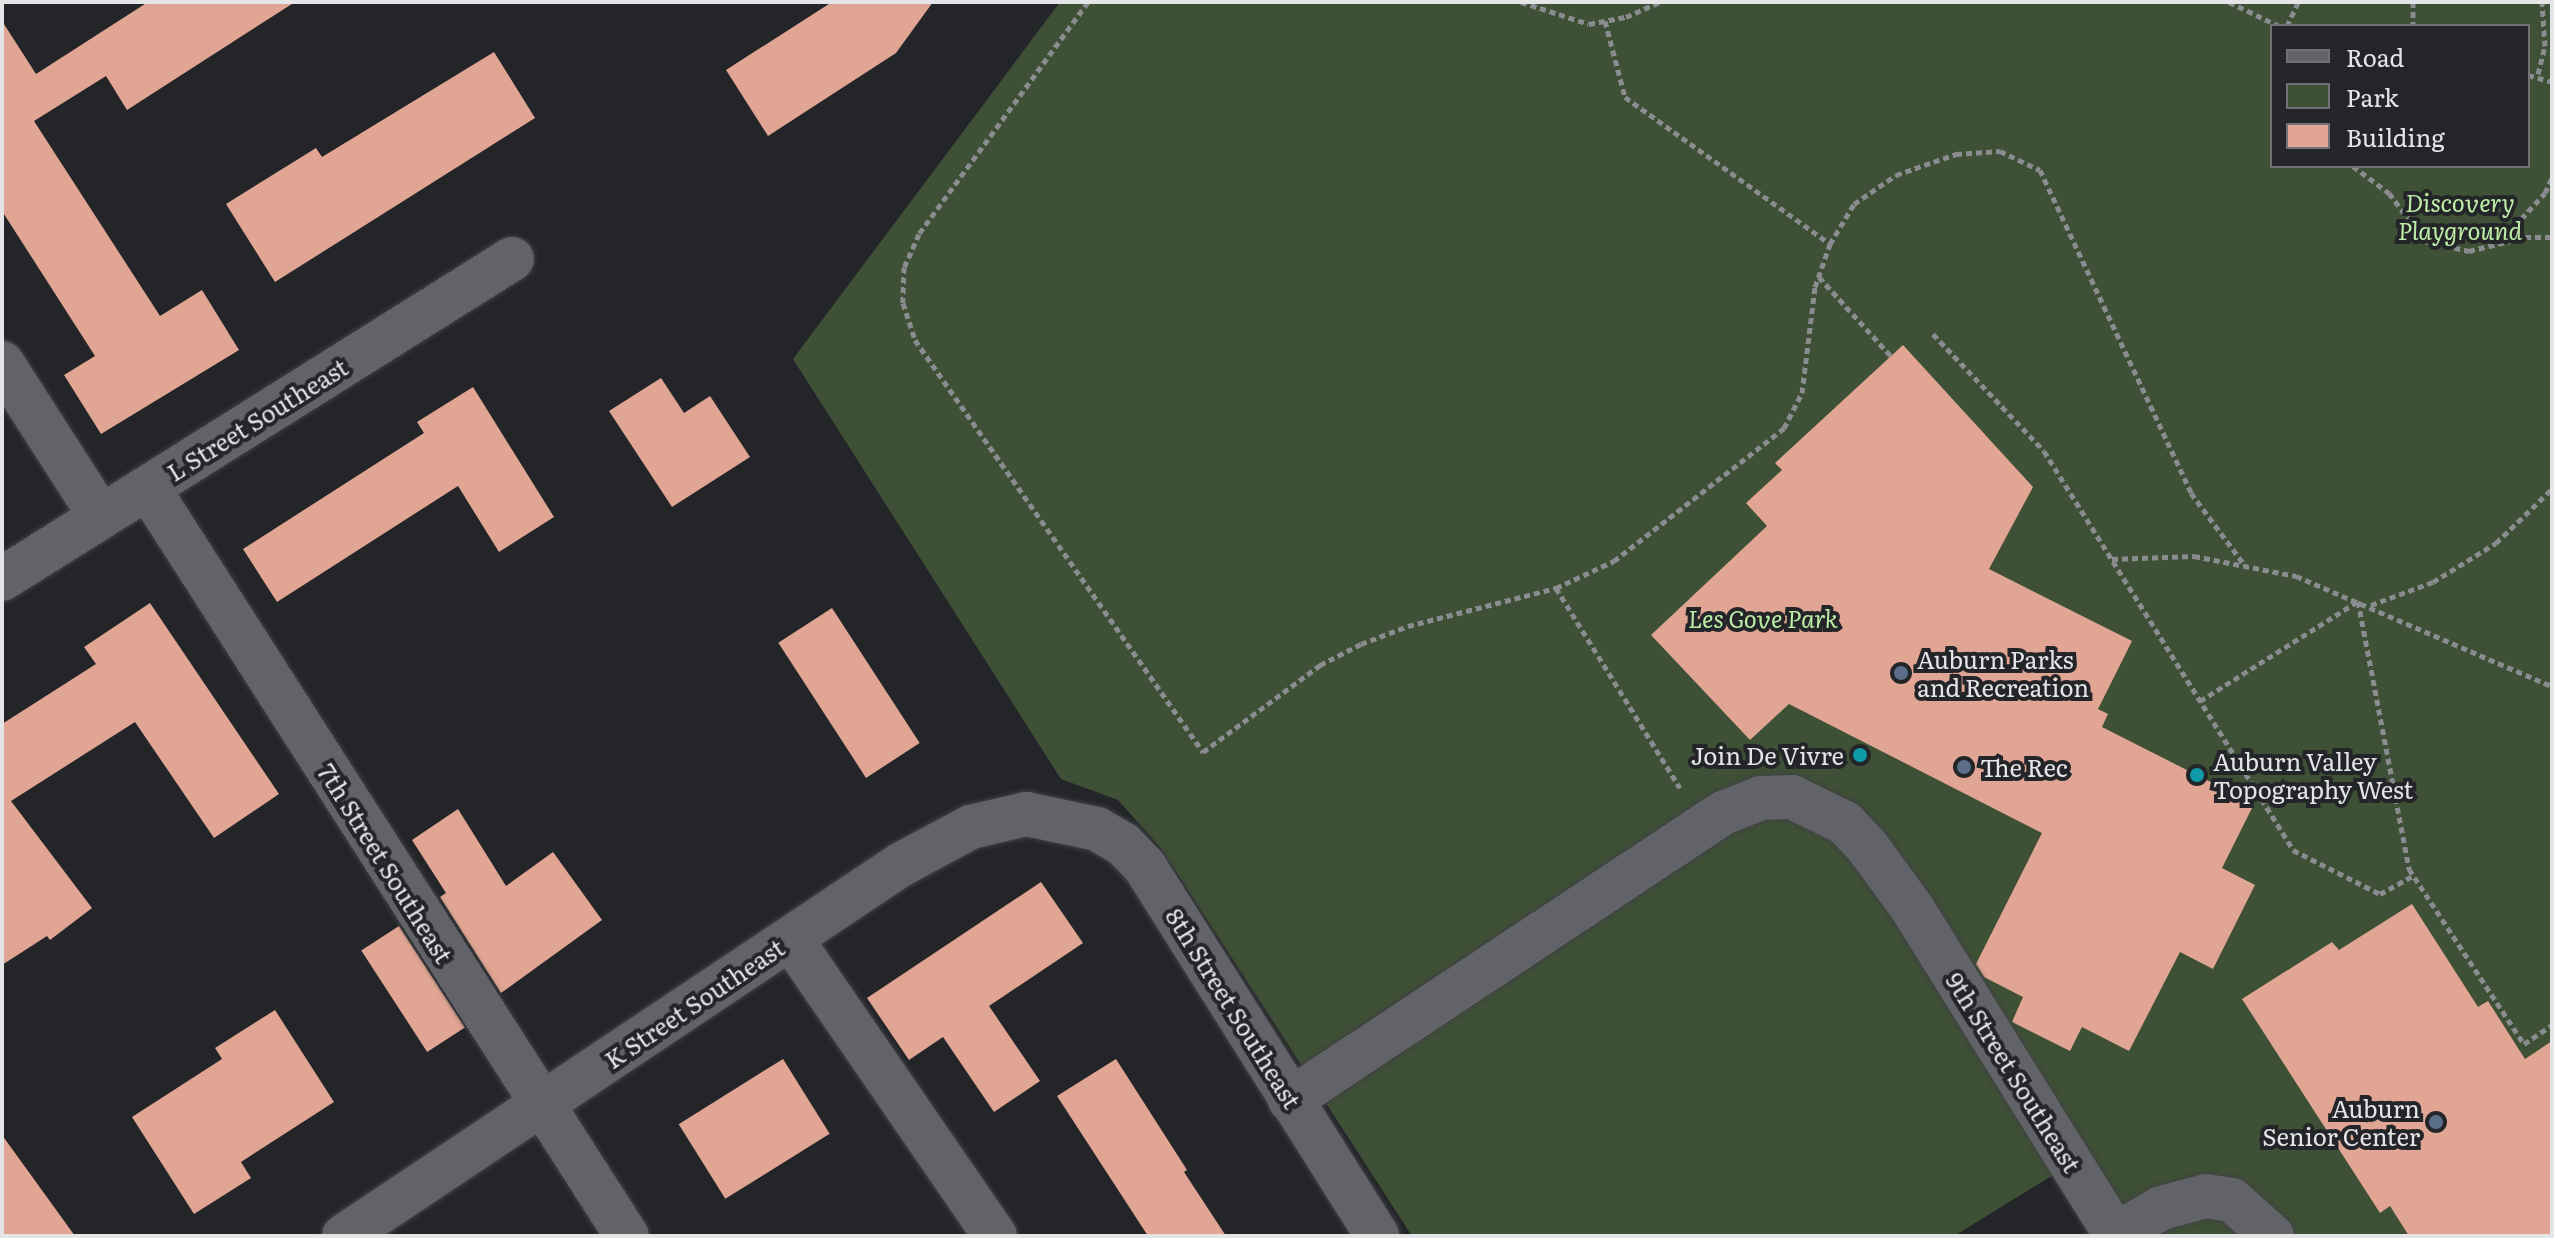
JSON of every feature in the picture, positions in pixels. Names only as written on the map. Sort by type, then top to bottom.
[{"type":"street","name":"L Street Southeast","points":[[2,579],[512,259]]},
{"type":"street","points":[[2,363],[101,517]]},
{"type":"street","name":"7th Street Southeast","points":[[148,488],[539,1106],[627,1236]]},
{"type":"street","name":"9th Street Southeast","points":[[1290,1100],[1704,826],[1761,798],[1792,797],[1845,823],[1912,908],[2116,1235]]},
{"type":"street","name":"K Street Southeast","points":[[344,1236],[950,836],[1012,814],[1059,817]]},
{"type":"street","name":"8th Street Southeast","points":[[1059,817],[1097,829],[1123,844],[1145,867],[1377,1236]]},
{"type":"street","points":[[791,939],[995,1236]]},
{"type":"street","points":[[2116,1235],[2161,1208],[2206,1196],[2232,1200],[2272,1236]]},
{"type":"path","points":[[1088,2],[919,234],[904,267],[903,303],[915,340],[1203,752],[1320,665],[1361,644],[1408,626],[1556,588],[1614,561],[1784,428],[1802,393],[1806,328],[1819,277],[1830,244],[1854,204],[1876,185],[1956,154],[2000,151],[2040,170],[2191,493],[2243,563]]},
{"type":"path","points":[[1521,2],[1589,24],[1659,2]]},
{"type":"path","points":[[2229,2],[2275,24]]},
{"type":"path","points":[[2288,24],[2298,2]]},
{"type":"path","points":[[2413,2],[2413,24]]},
{"type":"path","points":[[2538,74],[2545,46],[2542,2]]},
{"type":"path","points":[[1605,21],[1625,97],[1830,244]]},
{"type":"path","points":[[2530,75],[2538,74],[2552,82]]},
{"type":"path","points":[[2356,168],[2389,193],[2425,241],[2469,251],[2499,243],[2552,237]]},
{"type":"path","points":[[2499,243],[2545,193],[2552,177]]},
{"type":"path","points":[[1819,277],[1891,356]]},
{"type":"path","points":[[1933,334],[2044,451],[2293,850],[2380,894],[2414,875]]},
{"type":"path","points":[[2370,605],[2433,582],[2496,543],[2552,489]]},
{"type":"path","points":[[2111,559],[2194,556],[2243,563],[2370,605],[2552,686]]},
{"type":"path","points":[[1556,588],[1704,826]]},
{"type":"path","points":[[2200,701],[2358,601]]},
{"type":"path","points":[[2358,601],[2414,875],[2524,1044],[2552,1025]]},
{"type":"green space","name":"Les Gove Park","points":[[1060,2],[2552,2],[2552,1236],[2116,1236],[2071,1164],[1954,1236],[1412,1236],[1160,847],[1118,800],[1061,779],[793,359]]},
{"type":"building","points":[[148,2],[295,2],[127,110],[106,76],[34,121],[160,316],[202,290],[239,350],[101,434],[64,375],[95,356],[2,211],[2,21],[36,74]]},
{"type":"building","points":[[832,2],[933,2],[896,53],[768,136],[726,70]]},
{"type":"building","points":[[494,52],[535,118],[275,282],[226,204],[316,148],[322,157]]},
{"type":"building","name":"Auburn Parks and Recreation","points":[[1903,345],[2033,487],[1989,569],[2132,641],[2098,709],[2108,714],[2102,727],[2254,804],[2222,868],[2255,885],[2213,969],[2180,952],[2129,1051],[2082,1027],[2070,1051],[2012,1022],[2023,997],[1984,977],[1976,964],[2042,833],[1789,704],[1750,740],[1651,635],[1767,526],[1746,503],[1782,470],[1775,463]]},
{"type":"building","points":[[661,378],[684,413],[710,396],[750,457],[672,507],[609,411]]},
{"type":"building","points":[[473,387],[554,517],[499,552],[458,486],[277,602],[243,549],[424,433],[417,422]]},
{"type":"building","points":[[150,603],[279,794],[214,838],[135,722],[11,801],[92,908],[50,940],[47,936],[2,965],[2,724],[96,664],[84,647]]},
{"type":"building","points":[[832,608],[920,743],[866,778],[778,643]]},
{"type":"building","points":[[458,809],[506,886],[553,852],[602,920],[501,993],[440,897],[446,893],[412,840]]},
{"type":"building","points":[[1041,882],[1083,943],[989,1006],[1040,1081],[994,1112],[943,1037],[909,1060],[867,998]]},
{"type":"building","name":"Auburn Senior Center","points":[[2412,904],[2478,1007],[2488,1001],[2525,1059],[2552,1041],[2552,1236],[2409,1236],[2390,1206],[2380,1213],[2242,999],[2332,942],[2339,950]]},
{"type":"building","points":[[399,926],[465,1027],[427,1052],[361,951]]},
{"type":"building","points":[[275,1010],[334,1102],[241,1162],[251,1178],[194,1214],[132,1117],[222,1059],[215,1048]]},
{"type":"building","points":[[783,1059],[830,1134],[725,1199],[679,1124]]},
{"type":"building","points":[[1116,1059],[1226,1236],[1148,1236],[1057,1096]]},
{"type":"building","points":[[2,1135],[75,1236],[2,1236]]},
{"type":"place","name":"Auburn Parks and Recreation","points":[[1901,673]]},
{"type":"place","name":"Join De Vivre","points":[[1860,755]]},
{"type":"place","name":"The Rec","points":[[1964,767]]},
{"type":"place","name":"Auburn Valley Topography West","points":[[2197,775]]},
{"type":"place","name":"Auburn Senior Center","points":[[2436,1122]]},
{"type":"park label","name":"Discovery Playground","points":[[2460,216]]}]
